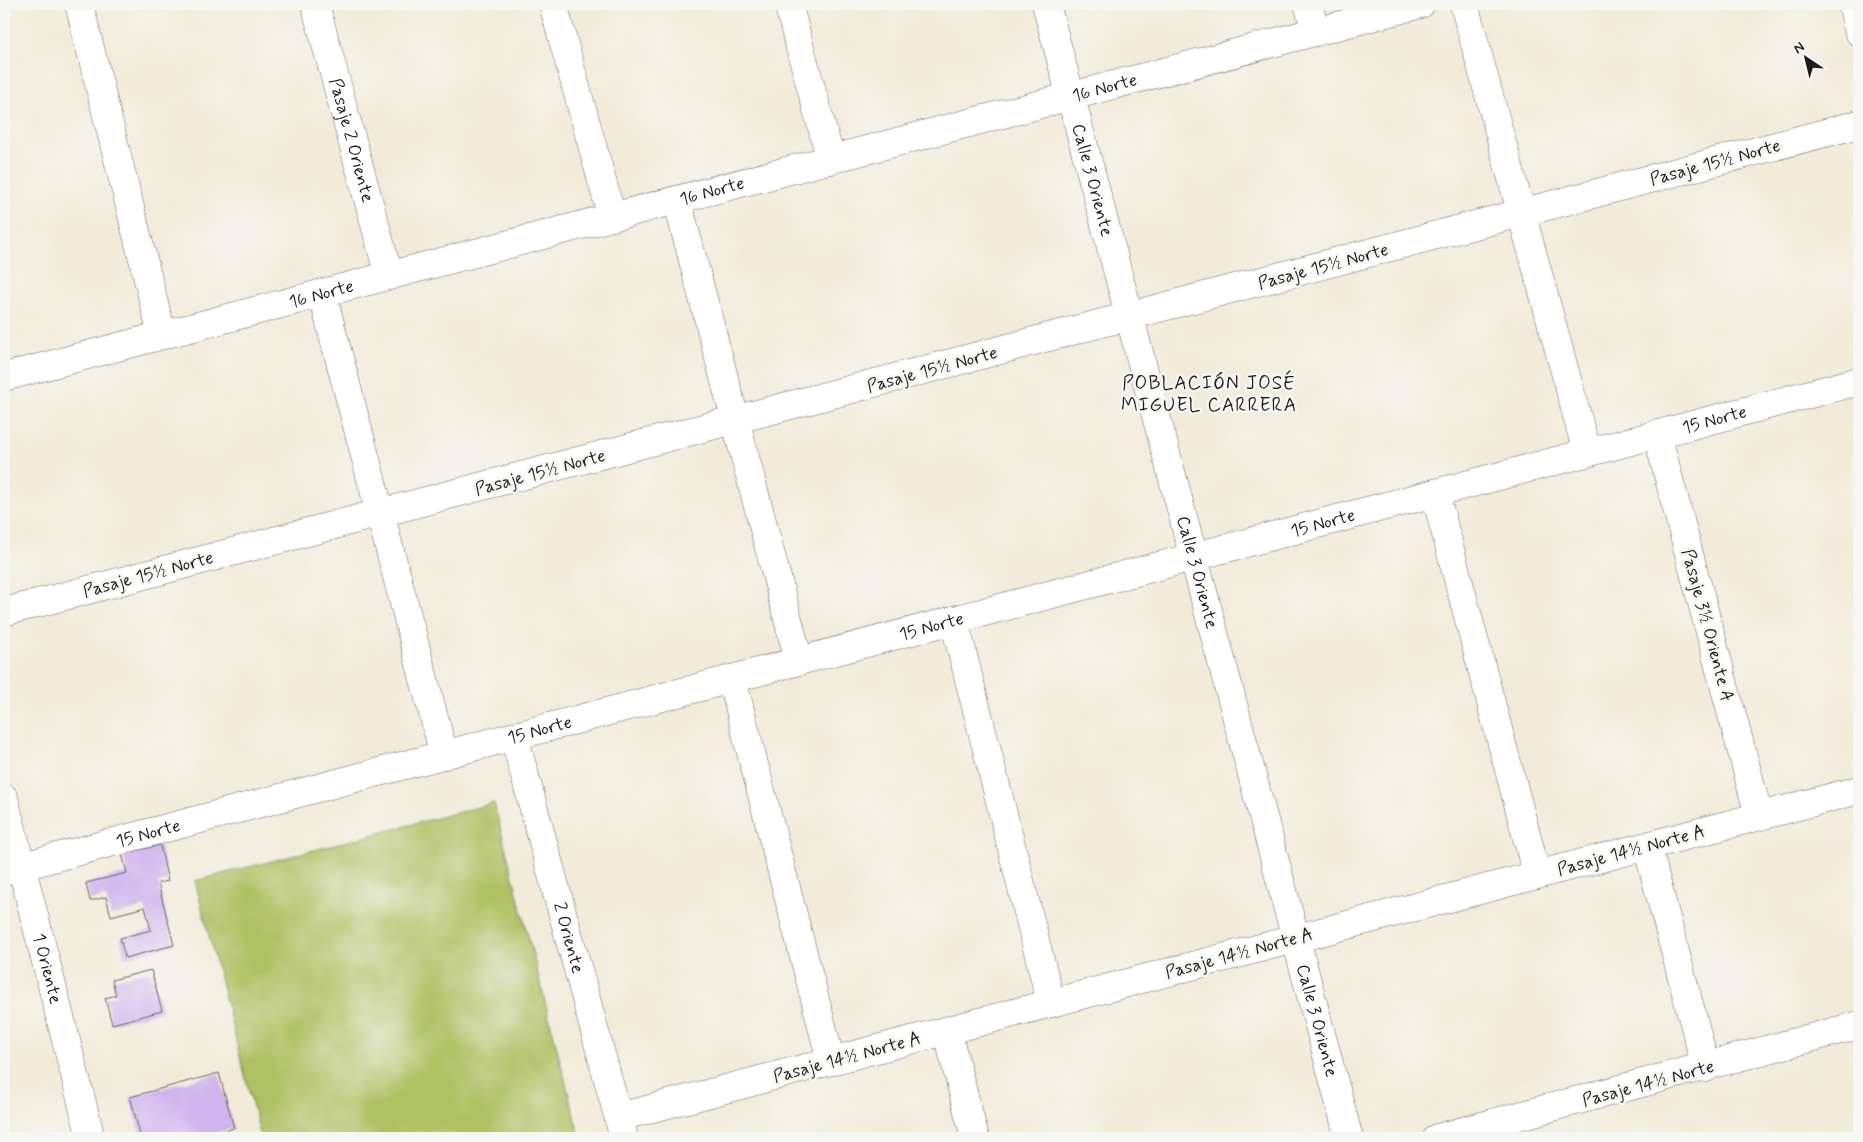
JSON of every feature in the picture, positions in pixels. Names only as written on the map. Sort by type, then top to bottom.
[{"type":"street","points":[[79,4],[162,335]]},
{"type":"street","name":"Pasaje 2 Oriente","points":[[315,4],[388,276]]},
{"type":"street","points":[[553,4],[612,218]]},
{"type":"street","points":[[788,4],[831,160]]},
{"type":"street","name":"Calle 3 Oriente","points":[[1046,4],[1349,1138]]},
{"type":"street","points":[[1308,4],[1316,32]]},
{"type":"street","name":"16 Norte","points":[[4,376],[612,218],[1421,4]]},
{"type":"street","points":[[1464,4],[1587,452]]},
{"type":"street","points":[[1852,4],[1859,32]]},
{"type":"street","name":"Pasaje 15½ Norte","points":[[4,612],[1859,124]]},
{"type":"street","points":[[677,200],[799,661]]},
{"type":"street","points":[[322,293],[444,755]]},
{"type":"street","name":"15 Norte","points":[[13,869],[1859,380]]},
{"type":"street","name":"Pasaje 3½ Oriente A","points":[[1657,434],[1759,816]]},
{"type":"street","points":[[1435,493],[1537,875]]},
{"type":"street","points":[[954,620],[1051,1003]]},
{"type":"street","points":[[732,679],[831,1061]]},
{"type":"street","name":"2 Oriente","points":[[514,736],[622,1128]]},
{"type":"street","name":"Pasaje 14½ Norte A","points":[[622,1128],[831,1061],[1859,790]]},
{"type":"street","name":"1 Oriente","points":[[4,798],[13,869],[91,1138]]},
{"type":"street","points":[[1647,846],[1706,1068]]},
{"type":"street","name":"Pasaje 14½ Norte","points":[[1437,1138],[1706,1068],[1859,1025]]},
{"type":"street","points":[[947,1031],[975,1138]]},
{"type":"green space","points":[[494,803],[580,1138],[261,1138],[195,881]]},
{"type":"building","points":[[160,845],[168,881],[158,883],[174,945],[125,958],[120,938],[151,930],[145,907],[111,916],[106,897],[90,901],[86,883],[127,873],[122,854]]},
{"type":"building","points":[[151,970],[162,1011],[112,1024],[105,998],[116,995],[112,980]]},
{"type":"building","points":[[219,1073],[234,1128],[197,1138],[141,1138],[130,1097]]},
{"type":"district","name":"POBLACIÓN JOSÉ MIGUEL CARRERA","points":[[1209,393]]}]
